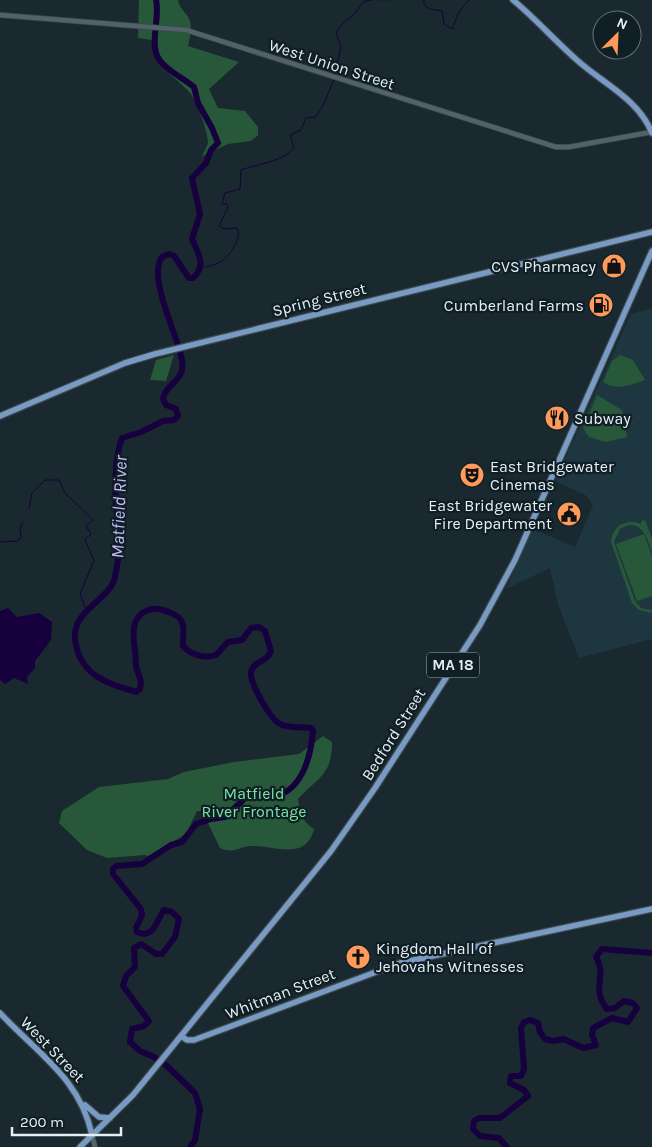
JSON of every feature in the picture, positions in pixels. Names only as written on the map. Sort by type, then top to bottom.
[{"type":"main road","points":[[513,0],[577,60],[629,101],[644,118],[652,133]]},
{"type":"main road","name":"Spring Street","points":[[0,416],[125,364],[173,349],[652,232]]},
{"type":"main road","name":"Bedford Street","points":[[80,1147],[110,1118],[164,1057],[352,823],[484,618],[515,560],[652,251]]},
{"type":"main road","name":"Whitman Street","points":[[181,1036],[187,1040],[194,1040],[400,963],[652,909]]},
{"type":"main road","name":"West Street","points":[[0,1013],[58,1071],[79,1098],[92,1135]]},
{"type":"main road","points":[[79,1098],[94,1114],[102,1118],[110,1118]]},
{"type":"street","name":"West Union Street","points":[[0,16],[152,26],[199,34],[556,147],[569,148],[652,133]]},
{"type":"street","points":[[92,1135],[95,1147]]},
{"type":"shaded area","points":[[652,308],[652,639],[579,658],[558,604],[550,568],[506,589],[533,529],[575,547],[593,506],[587,496],[555,481],[631,314]]},
{"type":"shaded area","points":[[8,608],[17,617],[39,613],[52,622],[51,640],[35,661],[35,668],[27,677],[28,684],[14,678],[5,684],[0,680],[0,611]]},
{"type":"green space","points":[[139,0],[178,0],[190,21],[191,30],[188,46],[239,62],[209,89],[218,108],[245,111],[258,127],[258,135],[251,141],[228,144],[202,156],[208,141],[196,102],[190,93],[162,65],[154,50],[152,40],[138,38]]},
{"type":"green space","points":[[174,355],[166,381],[150,380],[156,360]]},
{"type":"green space","points":[[620,355],[633,360],[645,380],[618,387],[603,382],[612,361]]},
{"type":"green space","points":[[597,395],[622,410],[627,437],[606,442],[589,437],[583,428]]},
{"type":"green space","points":[[645,520],[652,538],[652,552],[642,530],[633,525],[620,529],[614,542],[635,601],[641,608],[652,610],[651,613],[639,610],[632,603],[611,542],[614,532],[621,525],[630,522],[641,524],[641,521]]},
{"type":"green space","points":[[644,534],[652,556],[652,596],[637,601],[616,544]]},
{"type":"green space","name":"Matfield River Frontage","points":[[323,736],[332,742],[330,762],[322,775],[298,799],[302,817],[314,829],[310,839],[304,845],[297,848],[280,849],[249,846],[225,850],[220,848],[202,811],[197,811],[186,834],[148,856],[107,858],[87,850],[59,823],[62,811],[99,787],[168,779],[184,772],[234,762],[299,754]]},
{"type":"waterway","name":"Matfield River","points":[[156,0],[155,50],[158,58],[163,64],[194,87],[198,103],[218,143],[211,150],[206,163],[192,178],[200,214],[192,239],[199,254],[200,268],[193,278],[189,278],[174,256],[169,254],[162,257],[158,266],[161,292],[182,360],[181,373],[167,389],[163,399],[166,405],[176,409],[178,416],[174,420],[163,421],[141,432],[122,438],[118,454],[115,486],[117,517],[120,528],[119,553],[115,577],[107,592],[79,620],[75,639],[82,661],[96,676],[114,685],[136,692],[140,689],[141,684],[136,665],[134,627],[135,622],[142,613],[155,609],[172,613],[182,621],[184,629],[183,646],[190,652],[203,656],[216,655],[228,642],[242,640],[251,628],[259,627],[265,631],[271,651],[267,657],[252,668],[251,677],[257,692],[271,716],[280,724],[311,728],[313,731],[308,760],[304,770],[293,786],[285,792],[276,796],[245,798],[225,817],[196,824],[182,842],[171,845],[142,864],[116,866],[113,869],[113,874],[141,909],[142,915],[136,928],[137,932],[143,934],[151,931],[164,910],[172,912],[179,919],[175,937],[162,954],[156,954],[141,944],[134,948],[135,967],[126,976],[123,986],[149,1021],[144,1026],[132,1029],[130,1042],[140,1051],[154,1057],[167,1066],[195,1093],[200,1109],[195,1140],[190,1147]]},
{"type":"waterway","points":[[335,74],[341,46],[336,34],[337,31],[343,23],[356,13],[362,3],[372,0]]},
{"type":"waterway","points":[[424,0],[424,5],[430,9],[442,11],[444,24],[452,29],[459,12],[469,0]]},
{"type":"waterway","points":[[200,268],[224,260],[237,242],[237,228],[224,229],[219,226],[228,207],[227,204],[222,204],[225,193],[240,189],[241,170],[269,162],[290,152],[294,147],[290,135],[301,130],[306,118],[315,117],[322,108],[334,80]]},
{"type":"waterway","points":[[29,509],[32,493],[45,480],[59,480],[65,493],[93,520],[86,526],[91,534],[85,540],[94,560],[80,594],[87,612]]},
{"type":"waterway","points":[[0,542],[17,541],[21,538],[20,528],[23,522]]},
{"type":"waterway","points":[[507,1147],[499,1138],[480,1136],[473,1129],[474,1121],[479,1118],[500,1118],[528,1096],[524,1090],[510,1083],[511,1076],[521,1076],[524,1069],[521,1028],[524,1022],[530,1020],[538,1023],[540,1032],[545,1039],[553,1041],[564,1039],[583,1048],[596,1045],[592,1035],[593,1028],[612,1018],[628,1022],[637,1008],[633,1003],[624,1001],[615,1008],[607,1009],[600,995],[600,971],[596,957],[602,949],[652,953]]},
{"type":"place","name":"CVS Pharmacy","points":[[614,266]]},
{"type":"place","name":"Cumberland Farms","points":[[601,305]]},
{"type":"place","name":"Subway","points":[[557,418]]},
{"type":"place","name":"East Bridgewater Cinemas","points":[[472,475]]},
{"type":"place","name":"East Bridgewater Fire Department","points":[[569,514]]},
{"type":"place","name":"Kingdom Hall of Jehovahs Witnesses","points":[[358,957]]}]
